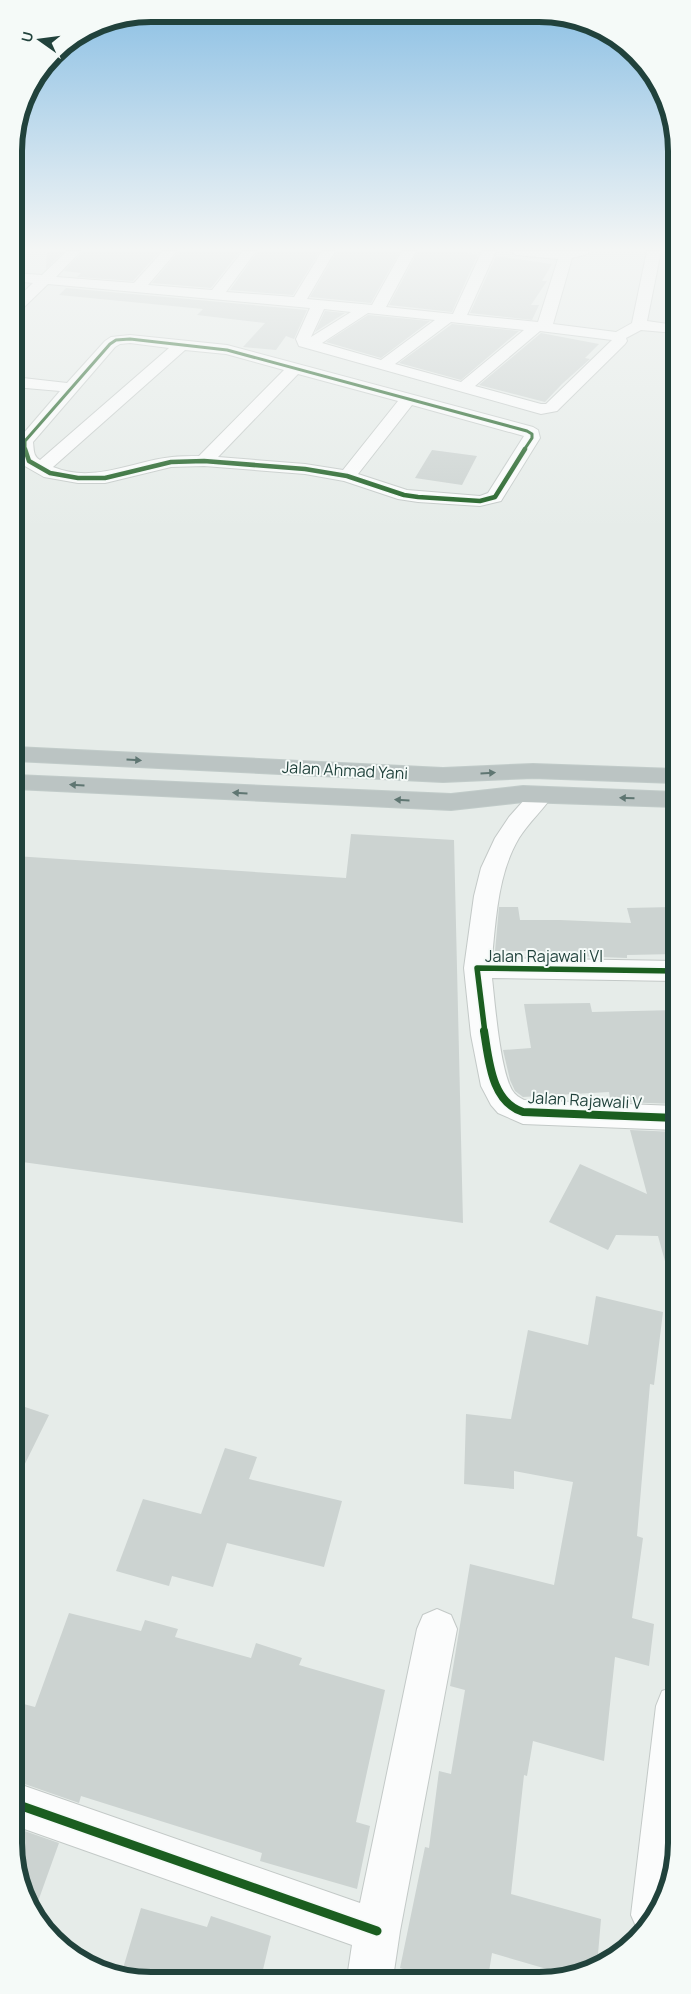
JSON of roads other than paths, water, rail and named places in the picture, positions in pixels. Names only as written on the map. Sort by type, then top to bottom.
[{"type":"highway","name":"Jalan Ahmad Yani","points":[[23,754],[443,775],[532,771],[668,776]]},
{"type":"highway","points":[[23,782],[451,802],[532,794],[668,800]]},
{"type":"street","points":[[110,344],[25,441],[25,453],[29,461],[41,469],[50,473],[78,478],[105,478],[171,462],[204,462],[305,470],[347,476],[404,495],[488,501],[495,497],[532,438],[532,434],[527,431],[294,368],[227,350],[182,344]]},
{"type":"street","points":[[41,469],[182,344]]},
{"type":"street","points":[[382,366],[414,344]]},
{"type":"street","points":[[463,388],[518,344]]},
{"type":"street","points":[[309,345],[541,409],[551,408],[617,344]]},
{"type":"street","points":[[204,462],[294,368]]},
{"type":"street","points":[[23,383],[72,388]]},
{"type":"street","points":[[347,476],[408,399]]},
{"type":"street","points":[[477,968],[488,890],[499,854],[532,794]]},
{"type":"street","name":"Jalan Rajawali VI","points":[[486,1035],[477,968],[668,971]]},
{"type":"street","name":"Jalan Rajawali V","points":[[486,1035],[496,1086],[502,1099],[512,1108],[523,1112],[668,1118]]},
{"type":"street","points":[[371,1972],[377,1931],[437,1629]]},
{"type":"street","points":[[656,1898],[668,1788]]},
{"type":"street","points":[[22,1806],[377,1931]]}]
